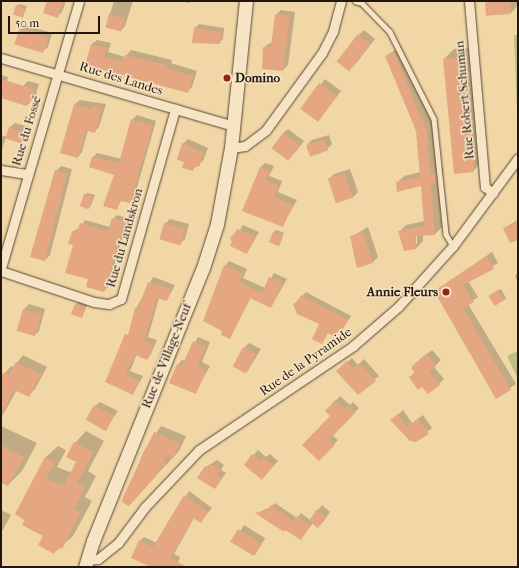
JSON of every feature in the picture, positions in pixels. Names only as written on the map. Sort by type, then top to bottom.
[{"type":"street","name":"Rue du Fossé","points":[[1,268],[27,174],[79,1]]},
{"type":"street","name":"Rue de Village-Neuf","points":[[86,564],[203,268],[217,224],[231,148],[246,1]]},
{"type":"street","points":[[231,148],[245,146],[266,130],[322,53],[333,31],[341,1]]},
{"type":"street","name":"Rue Robert Schuman","points":[[469,1],[485,187],[493,193]]},
{"type":"street","name":"Rue des Landes","points":[[1,58],[233,126]]},
{"type":"street","name":"Rue du Landskron","points":[[1,272],[94,302],[109,304],[120,299],[175,108]]},
{"type":"street","name":"Rue de la Pyramide","points":[[86,564],[98,559],[118,543],[145,506],[199,450],[353,346],[398,307],[453,246],[518,158]]},
{"type":"street","points":[[1,170],[27,174]]},
{"type":"lane","points":[[355,1],[362,3],[390,32],[434,119],[446,234],[453,246]]},
{"type":"green space","points":[[514,35],[518,35],[518,134]]},
{"type":"green space","points":[[518,351],[518,379],[507,356]]},
{"type":"building","points":[[47,1],[63,1],[58,18],[43,13]]},
{"type":"building","points":[[510,1],[511,14],[486,16],[485,3]]},
{"type":"building","points":[[16,5],[26,8],[23,17],[13,15]]},
{"type":"building","points":[[109,14],[125,18],[121,31],[106,28]]},
{"type":"building","points":[[275,14],[290,16],[283,71],[262,69],[263,47],[271,47]]},
{"type":"building","points":[[194,27],[221,32],[220,44],[192,43]]},
{"type":"building","points":[[19,29],[48,38],[43,53],[14,44]]},
{"type":"building","points":[[358,34],[371,44],[349,71],[336,62]]},
{"type":"building","points":[[91,44],[107,48],[104,57],[123,62],[125,55],[167,65],[167,68],[193,76],[188,93],[85,65]]},
{"type":"building","points":[[394,52],[427,132],[430,175],[436,174],[437,183],[431,184],[435,235],[416,236],[416,249],[404,251],[398,231],[424,226],[421,186],[397,192],[396,182],[420,177],[416,131],[385,56]]},
{"type":"building","points":[[463,57],[466,63],[467,75],[465,75],[475,161],[473,161],[474,172],[454,174],[443,59]]},
{"type":"building","points":[[1,79],[34,89],[30,103],[26,106],[1,98]]},
{"type":"building","points":[[319,83],[337,96],[318,122],[300,109]]},
{"type":"building","points":[[74,104],[91,109],[92,105],[102,108],[95,133],[86,130],[78,158],[60,153]]},
{"type":"building","points":[[131,119],[153,126],[130,203],[120,201],[117,210],[103,206],[114,175],[89,167],[92,157],[119,163]]},
{"type":"building","points":[[9,127],[24,132],[21,143],[5,138]]},
{"type":"building","points":[[283,133],[300,146],[288,161],[272,148]]},
{"type":"building","points":[[324,139],[328,150],[310,157],[306,145]]},
{"type":"building","points":[[182,143],[204,153],[199,167],[195,165],[193,171],[182,168],[184,162],[177,160]]},
{"type":"building","points":[[260,167],[270,171],[266,180],[279,186],[274,197],[293,205],[283,227],[242,211]]},
{"type":"building","points":[[55,170],[67,174],[45,261],[30,257]]},
{"type":"building","points":[[345,173],[353,198],[336,203],[328,179]]},
{"type":"building","points":[[84,194],[93,197],[89,209],[80,206]]},
{"type":"building","points":[[112,218],[125,222],[104,292],[86,287],[88,279],[65,273],[73,245],[68,244],[72,231],[77,232],[80,223],[108,231]]},
{"type":"building","points":[[518,222],[518,240],[510,243],[503,228]]},
{"type":"building","points":[[164,223],[185,229],[180,245],[159,239]]},
{"type":"building","points":[[238,229],[255,236],[247,254],[230,246],[232,242],[230,238]]},
{"type":"building","points":[[273,232],[283,236],[279,246],[269,242]]},
{"type":"building","points":[[363,232],[373,263],[357,268],[350,236]]},
{"type":"building","points":[[487,256],[494,269],[463,285],[474,302],[463,308],[511,390],[496,399],[434,291]]},
{"type":"building","points":[[224,265],[243,274],[239,282],[262,293],[269,277],[283,283],[271,308],[250,298],[230,339],[221,335],[222,331],[203,321]]},
{"type":"building","points":[[148,282],[171,289],[167,301],[157,298],[144,341],[153,345],[147,360],[135,355],[126,375],[139,381],[133,395],[105,382],[125,334],[128,335],[135,308],[138,309]]},
{"type":"building","points":[[498,290],[504,300],[495,306],[489,296]]},
{"type":"building","points":[[301,295],[348,320],[343,329],[341,328],[334,336],[327,333],[322,344],[312,339],[319,324],[297,314],[293,304],[298,302]]},
{"type":"building","points":[[75,304],[85,307],[82,318],[71,314]]},
{"type":"building","points":[[23,309],[41,314],[35,336],[17,331]]},
{"type":"building","points":[[193,341],[206,347],[198,367],[206,371],[196,394],[169,383],[177,364],[182,366]]},
{"type":"building","points":[[243,347],[256,354],[246,373],[233,366]]},
{"type":"building","points":[[427,354],[436,366],[429,372],[440,385],[428,394],[422,387],[418,390],[409,377],[415,373],[411,368],[414,364]]},
{"type":"building","points":[[347,361],[353,368],[359,363],[376,381],[358,395],[336,371]]},
{"type":"building","points":[[16,362],[41,374],[29,397],[14,390],[1,416],[1,377],[4,372],[8,375]]},
{"type":"building","points":[[335,400],[345,409],[348,406],[355,413],[329,440],[335,445],[319,461],[302,445],[330,416],[325,411]]},
{"type":"building","points":[[94,405],[114,416],[106,431],[86,420]]},
{"type":"building","points":[[398,414],[407,427],[418,419],[429,434],[416,442],[410,441],[390,420]]},
{"type":"building","points":[[154,432],[180,443],[173,459],[165,456],[165,467],[161,465],[156,476],[129,506],[122,502],[123,497]]},
{"type":"building","points":[[74,442],[94,452],[77,483],[85,487],[74,509],[81,512],[62,549],[58,547],[54,554],[38,545],[43,536],[22,525],[25,520],[15,514],[45,457],[55,462],[46,479],[64,485],[76,462],[66,457]]},
{"type":"building","points":[[1,445],[24,457],[8,486],[1,483]]},
{"type":"building","points":[[252,454],[261,461],[264,458],[273,466],[262,480],[244,465]]},
{"type":"building","points":[[211,464],[221,470],[217,475],[222,478],[215,489],[197,478],[205,466],[208,468]]},
{"type":"building","points":[[184,495],[208,512],[201,523],[193,518],[171,558],[187,567],[151,567],[131,558],[139,540],[153,547]]},
{"type":"building","points":[[271,505],[293,521],[297,516],[310,526],[301,540],[285,530],[284,532],[255,513],[268,510]]},
{"type":"building","points":[[317,509],[326,518],[318,528],[309,521]]},
{"type":"building","points":[[238,529],[261,543],[253,556],[230,542]]},
{"type":"place","name":"Domino","points":[[227,78]]},
{"type":"place","name":"Annie Fleurs","points":[[446,292]]}]
